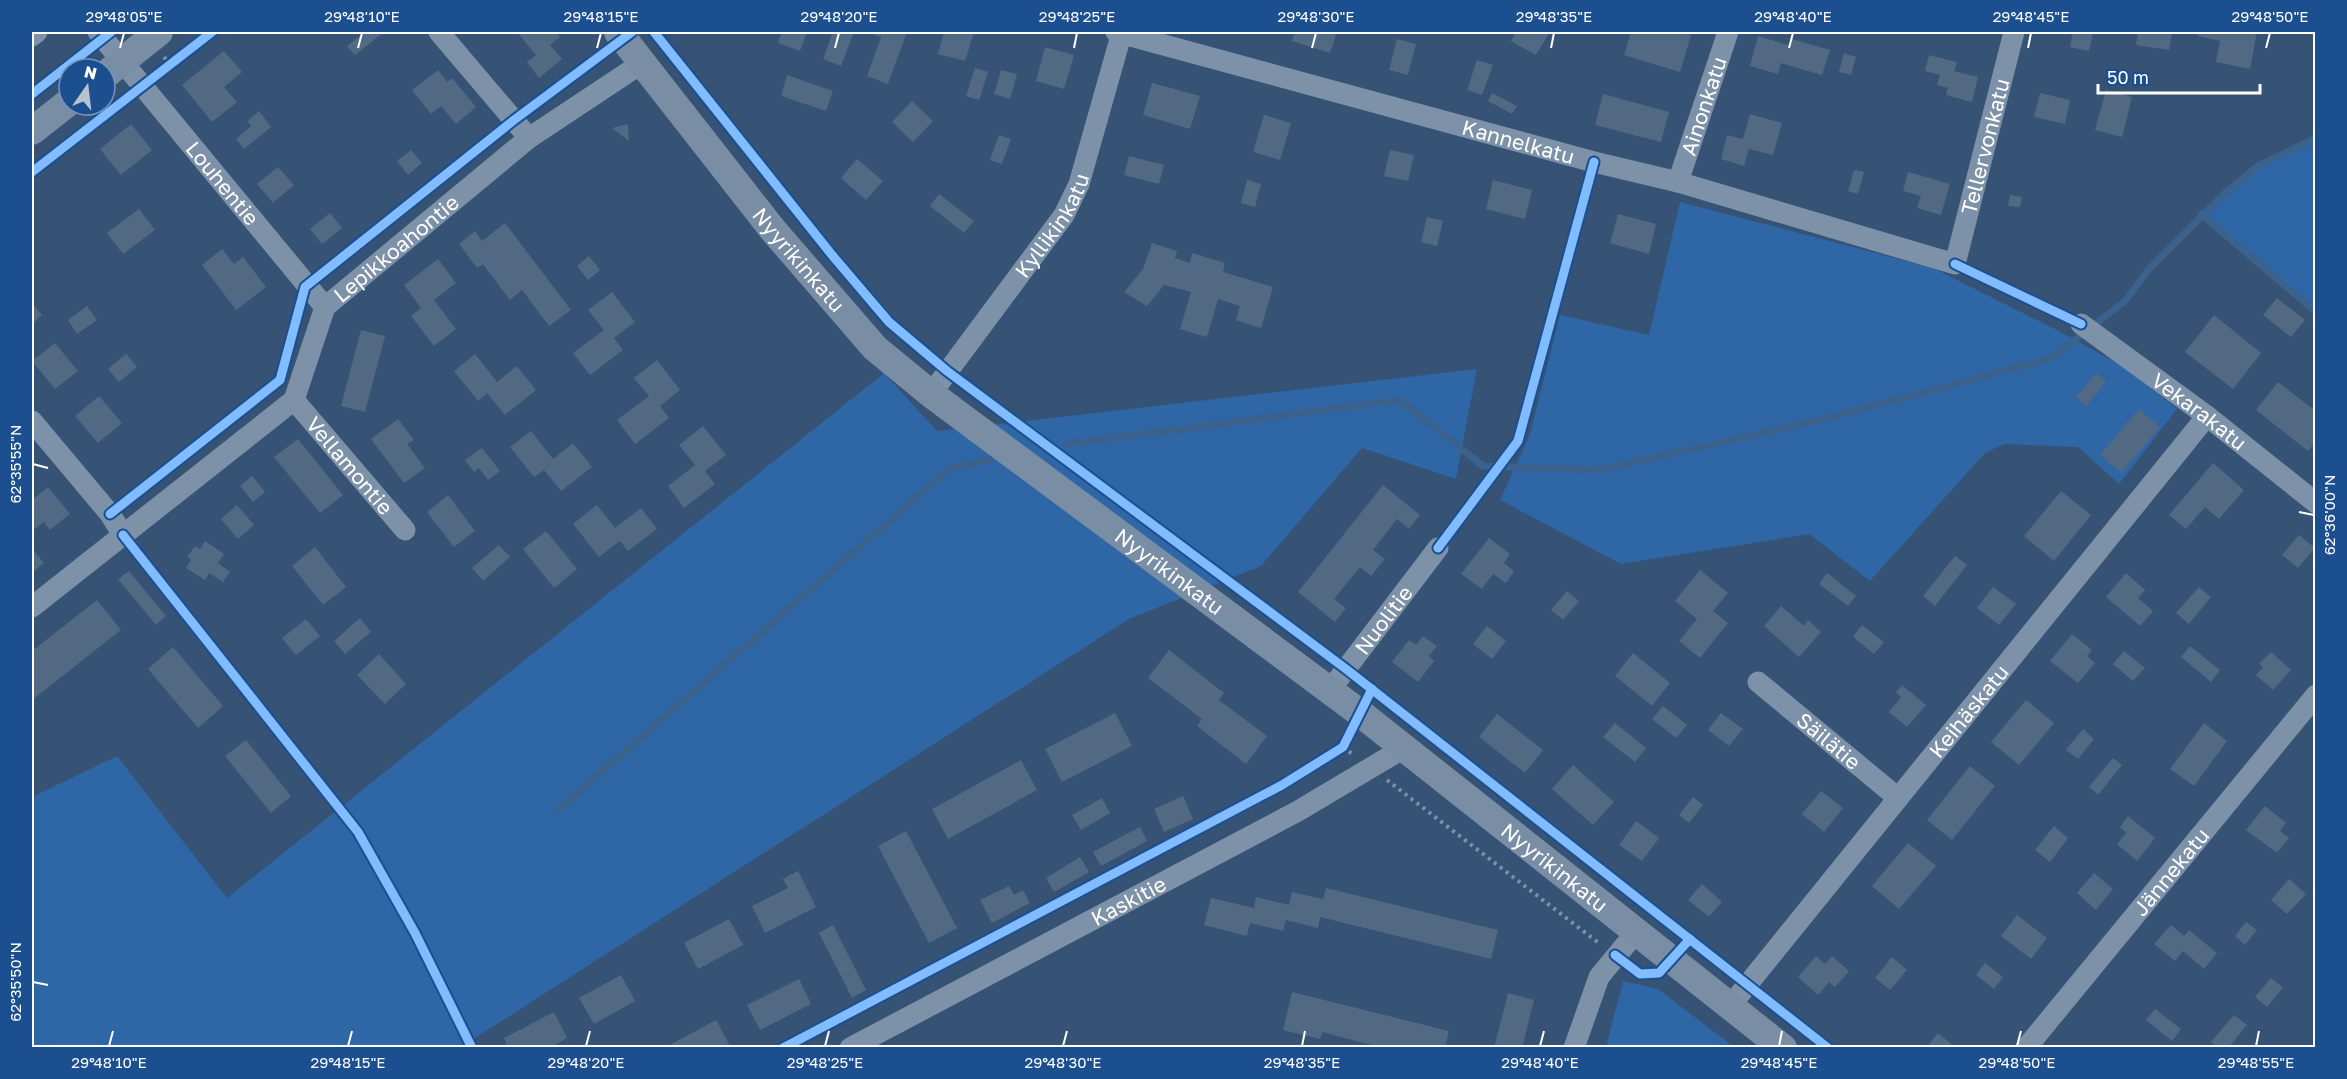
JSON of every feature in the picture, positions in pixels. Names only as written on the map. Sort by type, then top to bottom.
[{"type":"street","points":[[32,36],[37,32]]},
{"type":"street","points":[[117,65],[159,32]]},
{"type":"street","points":[[439,32],[529,138]]},
{"type":"street","name":"Nyyrikinkatu","points":[[618,32],[773,230],[875,348],[932,394],[1360,713],[1783,1047]]},
{"type":"street","name":"Kannelkatu","points":[[1120,32],[1594,162],[1678,182],[1955,264]]},
{"type":"street","name":"Kyllikinkatu","points":[[932,394],[1064,215],[1079,184],[1120,32]]},
{"type":"street","name":"Ainonkatu","points":[[1678,182],[1728,32]]},
{"type":"street","name":"Tellervonkatu","points":[[1955,264],[2014,32]]},
{"type":"street","name":"Louhentie","points":[[100,35],[109,57]]},
{"type":"street","name":"Lepikkoahontie","points":[[294,400],[325,307],[529,138],[642,63]]},
{"type":"street","name":"Louhentie","points":[[117,70],[142,86],[325,307]]},
{"type":"street","points":[[32,130],[57,111]]},
{"type":"street","name":"Vekarakatu","points":[[2081,324],[2207,416],[2316,503]]},
{"type":"street","points":[[32,607],[294,400]]},
{"type":"street","name":"Vellamontie","points":[[294,400],[405,530]]},
{"type":"street","name":"Keihäskatu","points":[[1731,1005],[2207,416]]},
{"type":"street","points":[[32,421],[110,514],[123,535]]},
{"type":"street","name":"Nuolitie","points":[[1330,690],[1438,548]]},
{"type":"street","name":"Säilätie","points":[[1758,682],[1898,798]]},
{"type":"street","name":"Jännekatu","points":[[2026,1047],[2316,695]]},
{"type":"street","name":"Kaskitie","points":[[850,1047],[1372,769],[1404,748]]},
{"type":"street","points":[[1574,1047],[1599,977],[1637,931]]},
{"type":"path","points":[[79,57],[100,35]]},
{"type":"path","points":[[117,102],[142,86],[178,57]]},
{"type":"path","points":[[1333,754],[1343,747],[1360,713]]},
{"type":"path","points":[[1343,747],[1615,955]]},
{"type":"shaded area","points":[[2315,138],[2315,312],[2201,214],[2258,166]]},
{"type":"shaded area","points":[[1680,202],[1933,268],[2061,332],[2122,366],[2177,409],[2119,484],[2078,447],[2004,444],[1985,453],[1870,581],[1809,534],[1621,564],[1500,500],[1530,434],[1560,315],[1649,335]]},
{"type":"shaded area","points":[[1477,369],[1456,479],[1362,448],[1261,566],[1129,619],[461,1047],[32,1047],[32,797],[117,756],[227,898],[884,373],[937,431]]},
{"type":"shaded area","points":[[1623,981],[1658,989],[1734,1047],[1606,1047]]},
{"type":"building","points":[[365,32],[384,32],[355,55],[347,46]]},
{"type":"building","points":[[517,32],[556,32],[560,37],[550,45],[562,59],[539,78],[527,62],[536,55]]},
{"type":"building","points":[[782,32],[807,32],[800,51],[778,43]]},
{"type":"building","points":[[833,32],[854,32],[841,66],[823,59]]},
{"type":"building","points":[[866,32],[907,32],[888,84],[867,76],[881,37]]},
{"type":"building","points":[[944,32],[974,32],[965,61],[938,54]]},
{"type":"building","points":[[1295,32],[1337,32],[1330,53],[1292,41]]},
{"type":"building","points":[[1516,32],[1549,33],[1536,55],[1511,41]]},
{"type":"building","points":[[1631,32],[1681,32],[1691,35],[1680,72],[1624,55]]},
{"type":"building","points":[[2073,32],[2093,32],[2089,51],[2070,47]]},
{"type":"building","points":[[2138,32],[2172,32],[2169,50],[2136,45]]},
{"type":"building","points":[[2198,32],[2257,32],[2250,69],[2216,62],[2220,41],[2198,36]]},
{"type":"building","points":[[1758,36],[1791,46],[1792,39],[1830,50],[1822,75],[1781,63],[1778,74],[1750,66]]},
{"type":"building","points":[[1397,39],[1416,44],[1408,75],[1389,70]]},
{"type":"building","points":[[1045,47],[1074,55],[1064,89],[1036,81]]},
{"type":"building","points":[[224,51],[242,72],[224,87],[237,102],[212,122],[182,85]]},
{"type":"building","points":[[1844,53],[1856,57],[1851,75],[1839,72]]},
{"type":"building","points":[[1929,55],[1957,62],[1954,71],[1978,77],[1972,102],[1946,95],[1948,88],[1937,85],[1940,75],[1925,71]]},
{"type":"building","points":[[1477,60],[1493,65],[1482,95],[1467,90]]},
{"type":"building","points":[[975,68],[988,72],[979,100],[966,96]]},
{"type":"building","points":[[438,70],[447,82],[452,78],[476,107],[456,124],[441,106],[431,114],[412,90]]},
{"type":"building","points":[[1001,70],[1017,74],[1010,99],[994,94]]},
{"type":"building","points":[[787,75],[833,91],[826,111],[781,96]]},
{"type":"building","points":[[1152,83],[1200,96],[1190,129],[1143,115]]},
{"type":"building","points":[[2106,90],[2132,97],[2122,137],[2095,130]]},
{"type":"building","points":[[1492,93],[1517,106],[1512,114],[1488,101]]},
{"type":"building","points":[[2040,93],[2070,100],[2065,124],[2034,117]]},
{"type":"building","points":[[1603,94],[1669,112],[1661,142],[1595,125]]},
{"type":"building","points":[[912,101],[933,121],[913,142],[892,122]]},
{"type":"building","points":[[259,111],[271,127],[244,149],[236,139],[251,126],[247,121]]},
{"type":"building","points":[[1750,114],[1782,123],[1773,155],[1749,149],[1744,166],[1721,159],[1727,135],[1743,139]]},
{"type":"building","points":[[1264,115],[1291,123],[1280,160],[1253,152]]},
{"type":"building","points":[[131,124],[152,150],[121,175],[100,149]]},
{"type":"building","points":[[628,124],[629,141],[612,128]]},
{"type":"building","points":[[999,135],[1011,139],[1002,164],[990,160]]},
{"type":"building","points":[[411,150],[422,163],[408,175],[397,161]]},
{"type":"building","points":[[1390,150],[1414,155],[1408,181],[1384,176]]},
{"type":"building","points":[[1129,156],[1164,165],[1159,184],[1124,175]]},
{"type":"building","points":[[857,159],[883,181],[866,200],[841,178]]},
{"type":"building","points":[[278,167],[294,185],[273,203],[257,184]]},
{"type":"building","points":[[1854,170],[1864,172],[1858,194],[1848,191]]},
{"type":"building","points":[[1908,172],[1950,184],[1941,215],[1917,208],[1921,196],[1903,191]]},
{"type":"building","points":[[1247,180],[1261,184],[1255,207],[1241,203]]},
{"type":"building","points":[[1493,180],[1532,190],[1525,219],[1486,209]]},
{"type":"building","points":[[939,194],[974,221],[964,233],[930,206]]},
{"type":"building","points":[[2010,195],[2022,197],[2020,207],[2008,206]]},
{"type":"building","points":[[139,209],[155,230],[123,254],[107,233]]},
{"type":"building","points":[[330,213],[342,228],[322,244],[310,229]]},
{"type":"building","points":[[1618,214],[1656,224],[1649,254],[1610,243]]},
{"type":"building","points":[[1427,217],[1443,221],[1437,246],[1421,242]]},
{"type":"building","points":[[505,223],[571,310],[549,326],[522,290],[510,300],[483,264],[477,268],[459,244],[475,231],[482,241]]},
{"type":"building","points":[[1152,243],[1177,251],[1175,258],[1190,263],[1192,253],[1225,263],[1223,272],[1273,287],[1261,328],[1236,320],[1240,306],[1218,299],[1207,337],[1180,329],[1191,292],[1164,285],[1147,306],[1124,292],[1143,269]]},
{"type":"building","points":[[222,249],[234,264],[243,257],[266,287],[236,310],[202,265]]},
{"type":"building","points":[[589,256],[600,270],[588,280],[577,266]]},
{"type":"building","points":[[438,259],[456,283],[434,300],[456,329],[434,346],[411,316],[421,308],[404,285]]},
{"type":"building","points":[[612,292],[635,322],[614,338],[623,350],[590,375],[573,353],[604,330],[588,310]]},
{"type":"building","points":[[2277,298],[2305,320],[2291,337],[2263,315]]},
{"type":"building","points":[[32,303],[42,315],[32,324]]},
{"type":"building","points":[[87,306],[97,320],[77,334],[68,320]]},
{"type":"building","points":[[2214,315],[2261,353],[2233,389],[2185,352]]},
{"type":"building","points":[[361,330],[385,336],[365,412],[341,406]]},
{"type":"building","points":[[55,343],[78,371],[55,389],[32,361]]},
{"type":"building","points":[[126,354],[137,367],[119,382],[108,369]]},
{"type":"building","points":[[475,354],[497,382],[517,366],[536,390],[505,415],[487,393],[478,401],[454,371]]},
{"type":"building","points":[[657,360],[680,390],[660,406],[669,418],[635,444],[617,420],[649,396],[634,378]]},
{"type":"building","points":[[2096,373],[2106,382],[2086,406],[2076,397]]},
{"type":"building","points":[[2278,382],[2313,409],[2316,405],[2316,441],[2308,451],[2256,410]]},
{"type":"building","points":[[99,396],[122,423],[98,443],[75,416]]},
{"type":"building","points":[[2139,409],[2160,427],[2121,473],[2100,455]]},
{"type":"building","points":[[398,419],[414,440],[407,444],[425,468],[404,483],[371,439]]},
{"type":"building","points":[[703,426],[726,455],[705,471],[715,484],[684,508],[668,486],[695,465],[679,445]]},
{"type":"building","points":[[531,431],[553,459],[573,443],[592,467],[561,491],[544,470],[534,477],[510,447]]},
{"type":"building","points":[[298,439],[343,495],[320,513],[274,457]]},
{"type":"building","points":[[482,448],[500,471],[488,480],[479,468],[474,472],[465,460]]},
{"type":"building","points":[[2213,463],[2244,490],[2219,519],[2205,507],[2186,529],[2169,515]]},
{"type":"building","points":[[252,476],[265,492],[253,502],[240,486]]},
{"type":"building","points":[[1383,485],[1420,515],[1409,529],[1397,519],[1373,550],[1385,559],[1371,576],[1360,567],[1334,599],[1346,608],[1335,622],[1298,592]]},
{"type":"building","points":[[48,487],[70,514],[50,530],[44,522],[35,529],[32,524],[32,500]]},
{"type":"building","points":[[2061,491],[2091,515],[2054,561],[2024,536]]},
{"type":"building","points":[[448,495],[475,531],[454,547],[427,512]]},
{"type":"building","points":[[237,505],[254,525],[238,539],[221,519]]},
{"type":"building","points":[[597,505],[615,528],[641,508],[657,529],[628,551],[620,541],[599,557],[573,524]]},
{"type":"building","points":[[546,531],[577,569],[554,588],[523,549]]},
{"type":"building","points":[[2299,535],[2315,548],[2298,568],[2282,555]]},
{"type":"building","points":[[1489,538],[1510,554],[1504,563],[1514,571],[1506,583],[1493,574],[1482,589],[1461,574]]},
{"type":"building","points":[[205,541],[224,554],[218,563],[230,572],[223,582],[209,573],[205,580],[186,568],[191,560],[187,557],[195,546],[200,549]]},
{"type":"building","points":[[499,545],[510,557],[483,581],[472,568]]},
{"type":"building","points":[[315,547],[346,587],[323,605],[292,566]]},
{"type":"building","points":[[32,551],[44,563],[32,573]]},
{"type":"building","points":[[1955,556],[1967,565],[1935,606],[1923,596]]},
{"type":"building","points":[[1700,570],[1728,593],[1713,611],[1728,623],[1700,658],[1679,641],[1697,619],[1675,601]]},
{"type":"building","points":[[129,571],[166,616],[156,625],[118,579]]},
{"type":"building","points":[[1827,573],[1856,596],[1848,606],[1819,584]]},
{"type":"building","points":[[2126,573],[2145,590],[2138,598],[2153,611],[2140,626],[2106,597]]},
{"type":"building","points":[[1993,587],[2016,604],[1999,625],[1977,608]]},
{"type":"building","points":[[2199,587],[2211,597],[2189,624],[2176,613]]},
{"type":"building","points":[[1567,591],[1579,601],[1563,620],[1551,610]]},
{"type":"building","points":[[97,600],[121,630],[32,700],[32,651]]},
{"type":"building","points":[[1781,606],[1804,626],[1808,620],[1821,632],[1799,657],[1764,626]]},
{"type":"building","points":[[360,618],[371,632],[345,654],[334,641]]},
{"type":"building","points":[[306,619],[320,636],[296,655],[282,638]]},
{"type":"building","points":[[1862,625],[1884,642],[1874,654],[1853,637]]},
{"type":"building","points":[[1487,626],[1506,641],[1492,659],[1473,644]]},
{"type":"building","points":[[2072,634],[2092,650],[2087,656],[2095,663],[2078,683],[2050,661]]},
{"type":"building","points":[[1423,636],[1437,646],[1429,656],[1434,661],[1418,682],[1392,662],[1409,640],[1416,645]]},
{"type":"building","points":[[2190,646],[2220,670],[2211,682],[2181,657]]},
{"type":"building","points":[[173,647],[223,706],[198,728],[148,669]]},
{"type":"building","points":[[1169,650],[1224,693],[1219,700],[1267,736],[1246,764],[1197,726],[1202,719],[1148,678]]},
{"type":"building","points":[[2124,651],[2145,668],[2133,681],[2113,664]]},
{"type":"building","points":[[2271,652],[2291,670],[2273,690],[2256,675],[2263,667],[2259,664]]},
{"type":"building","points":[[1633,653],[1670,683],[1652,706],[1615,676]]},
{"type":"building","points":[[379,654],[406,684],[385,704],[357,675]]},
{"type":"building","points":[[1902,685],[1926,705],[1907,727],[1889,712],[1901,697],[1896,693]]},
{"type":"building","points":[[2026,700],[2054,723],[2019,765],[1991,742]]},
{"type":"building","points":[[1663,706],[1687,725],[1676,738],[1652,719]]},
{"type":"building","points":[[1115,713],[1132,746],[1062,782],[1045,749]]},
{"type":"building","points":[[1721,713],[1743,729],[1729,746],[1708,730]]},
{"type":"building","points":[[1497,714],[1543,750],[1525,773],[1479,737]]},
{"type":"building","points":[[1615,723],[1646,748],[1635,762],[1603,737]]},
{"type":"building","points":[[2204,723],[2227,741],[2194,786],[2170,769]]},
{"type":"building","points":[[2083,729],[2094,739],[2078,759],[2066,750]]},
{"type":"building","points":[[246,740],[291,796],[271,813],[225,756]]},
{"type":"building","points":[[2113,758],[2122,765],[2098,795],[2089,787]]},
{"type":"building","points":[[1021,760],[1037,790],[948,839],[932,809]]},
{"type":"building","points":[[1573,765],[1614,802],[1593,825],[1552,789]]},
{"type":"building","points":[[1970,766],[1995,786],[1952,840],[1927,820]]},
{"type":"building","points":[[1821,791],[1843,808],[1824,832],[1802,814]]},
{"type":"building","points":[[1183,796],[1193,819],[1164,832],[1154,809]]},
{"type":"building","points":[[1693,797],[1703,805],[1689,823],[1679,815]]},
{"type":"building","points":[[1102,798],[1110,813],[1081,830],[1072,815]]},
{"type":"building","points":[[2265,806],[2286,823],[2280,831],[2289,838],[2277,853],[2246,830]]},
{"type":"building","points":[[2128,816],[2155,838],[2137,861],[2117,844],[2126,833],[2120,827]]},
{"type":"building","points":[[1636,821],[1659,838],[1642,861],[1619,845]]},
{"type":"building","points":[[2054,826],[2068,838],[2050,862],[2035,850]]},
{"type":"building","points":[[1140,827],[1147,841],[1101,866],[1093,852]]},
{"type":"building","points":[[906,831],[957,928],[929,943],[878,846]]},
{"type":"building","points":[[1908,843],[1936,866],[1899,909],[1872,886]]},
{"type":"building","points":[[1080,857],[1089,872],[1054,892],[1046,878]]},
{"type":"building","points":[[798,871],[816,907],[765,933],[752,906],[788,888],[783,879]]},
{"type":"building","points":[[2094,873],[2113,889],[2096,910],[2077,893]]},
{"type":"building","points":[[2289,879],[2306,894],[2287,914],[2271,900]]},
{"type":"building","points":[[1702,884],[1722,902],[1709,917],[1688,900]]},
{"type":"building","points":[[1009,886],[1014,895],[1023,890],[1030,903],[992,923],[980,900]]},
{"type":"building","points":[[1326,888],[1498,930],[1491,959],[1320,917],[1318,928],[1286,920],[1283,931],[1250,923],[1247,936],[1204,925],[1211,898],[1254,908],[1256,897],[1289,905],[1292,892],[1323,899]]},
{"type":"building","points":[[2017,915],[2047,938],[2031,959],[2001,936]]},
{"type":"building","points":[[729,919],[743,945],[698,969],[684,943]]},
{"type":"building","points":[[2246,922],[2257,930],[2245,945],[2235,936]]},
{"type":"building","points":[[833,925],[866,990],[852,998],[819,933]]},
{"type":"building","points":[[2171,925],[2184,936],[2189,930],[2217,953],[2204,969],[2183,951],[2175,961],[2154,944]]},
{"type":"building","points":[[1816,956],[1825,964],[1832,956],[1849,971],[1835,987],[1829,982],[1818,995],[1798,977]]},
{"type":"building","points":[[1892,957],[1907,970],[1890,990],[1875,978]]},
{"type":"building","points":[[1985,963],[2003,977],[1994,989],[1976,975]]},
{"type":"building","points":[[621,975],[635,1001],[594,1024],[579,998]]},
{"type":"building","points":[[2271,978],[2283,988],[2267,1007],[2255,997]]},
{"type":"building","points":[[799,979],[811,1004],[760,1030],[747,1005]]},
{"type":"building","points":[[1292,992],[1449,1031],[1445,1048],[1383,1048],[1322,1032],[1320,1039],[1283,1030]]},
{"type":"building","points":[[1508,993],[1534,1000],[1522,1048],[1494,1048]]},
{"type":"building","points":[[2155,1009],[2181,1029],[2172,1041],[2146,1020]]},
{"type":"building","points":[[554,1012],[567,1038],[549,1048],[508,1048],[504,1038]]},
{"type":"building","points":[[2234,1015],[2247,1025],[2228,1048],[2218,1048],[2211,1042]]},
{"type":"building","points":[[716,1020],[731,1048],[664,1048]]},
{"type":"building","points":[[1938,1033],[1956,1048],[1926,1048]]},
{"type":"waterway","points":[[1067,444],[1400,400],[1483,466],[1600,470],[1824,419],[2052,358],[2125,301],[2149,269],[2224,194],[2258,166],[2316,138]]},
{"type":"waterway","points":[[2201,214],[2316,312]]},
{"type":"waterway","points":[[559,809],[950,468],[990,460]]},
{"type":"cycle path","points":[[32,94],[111,32]]},
{"type":"cycle path","points":[[32,172],[212,32]]},
{"type":"cycle path","points":[[110,514],[280,380],[305,287],[514,120],[632,32]]},
{"type":"cycle path","points":[[654,32],[832,255],[889,322],[947,371],[1346,669],[1828,1048]]},
{"type":"cycle path","points":[[1438,548],[1518,441],[1594,162]]},
{"type":"cycle path","points":[[1955,264],[2081,324]]},
{"type":"cycle path","points":[[123,535],[358,832],[415,933],[472,1048]]},
{"type":"cycle path","points":[[783,1048],[1282,785],[1343,747],[1372,689]]},
{"type":"cycle path","points":[[1615,955],[1640,974],[1659,973],[1690,939]]}]
